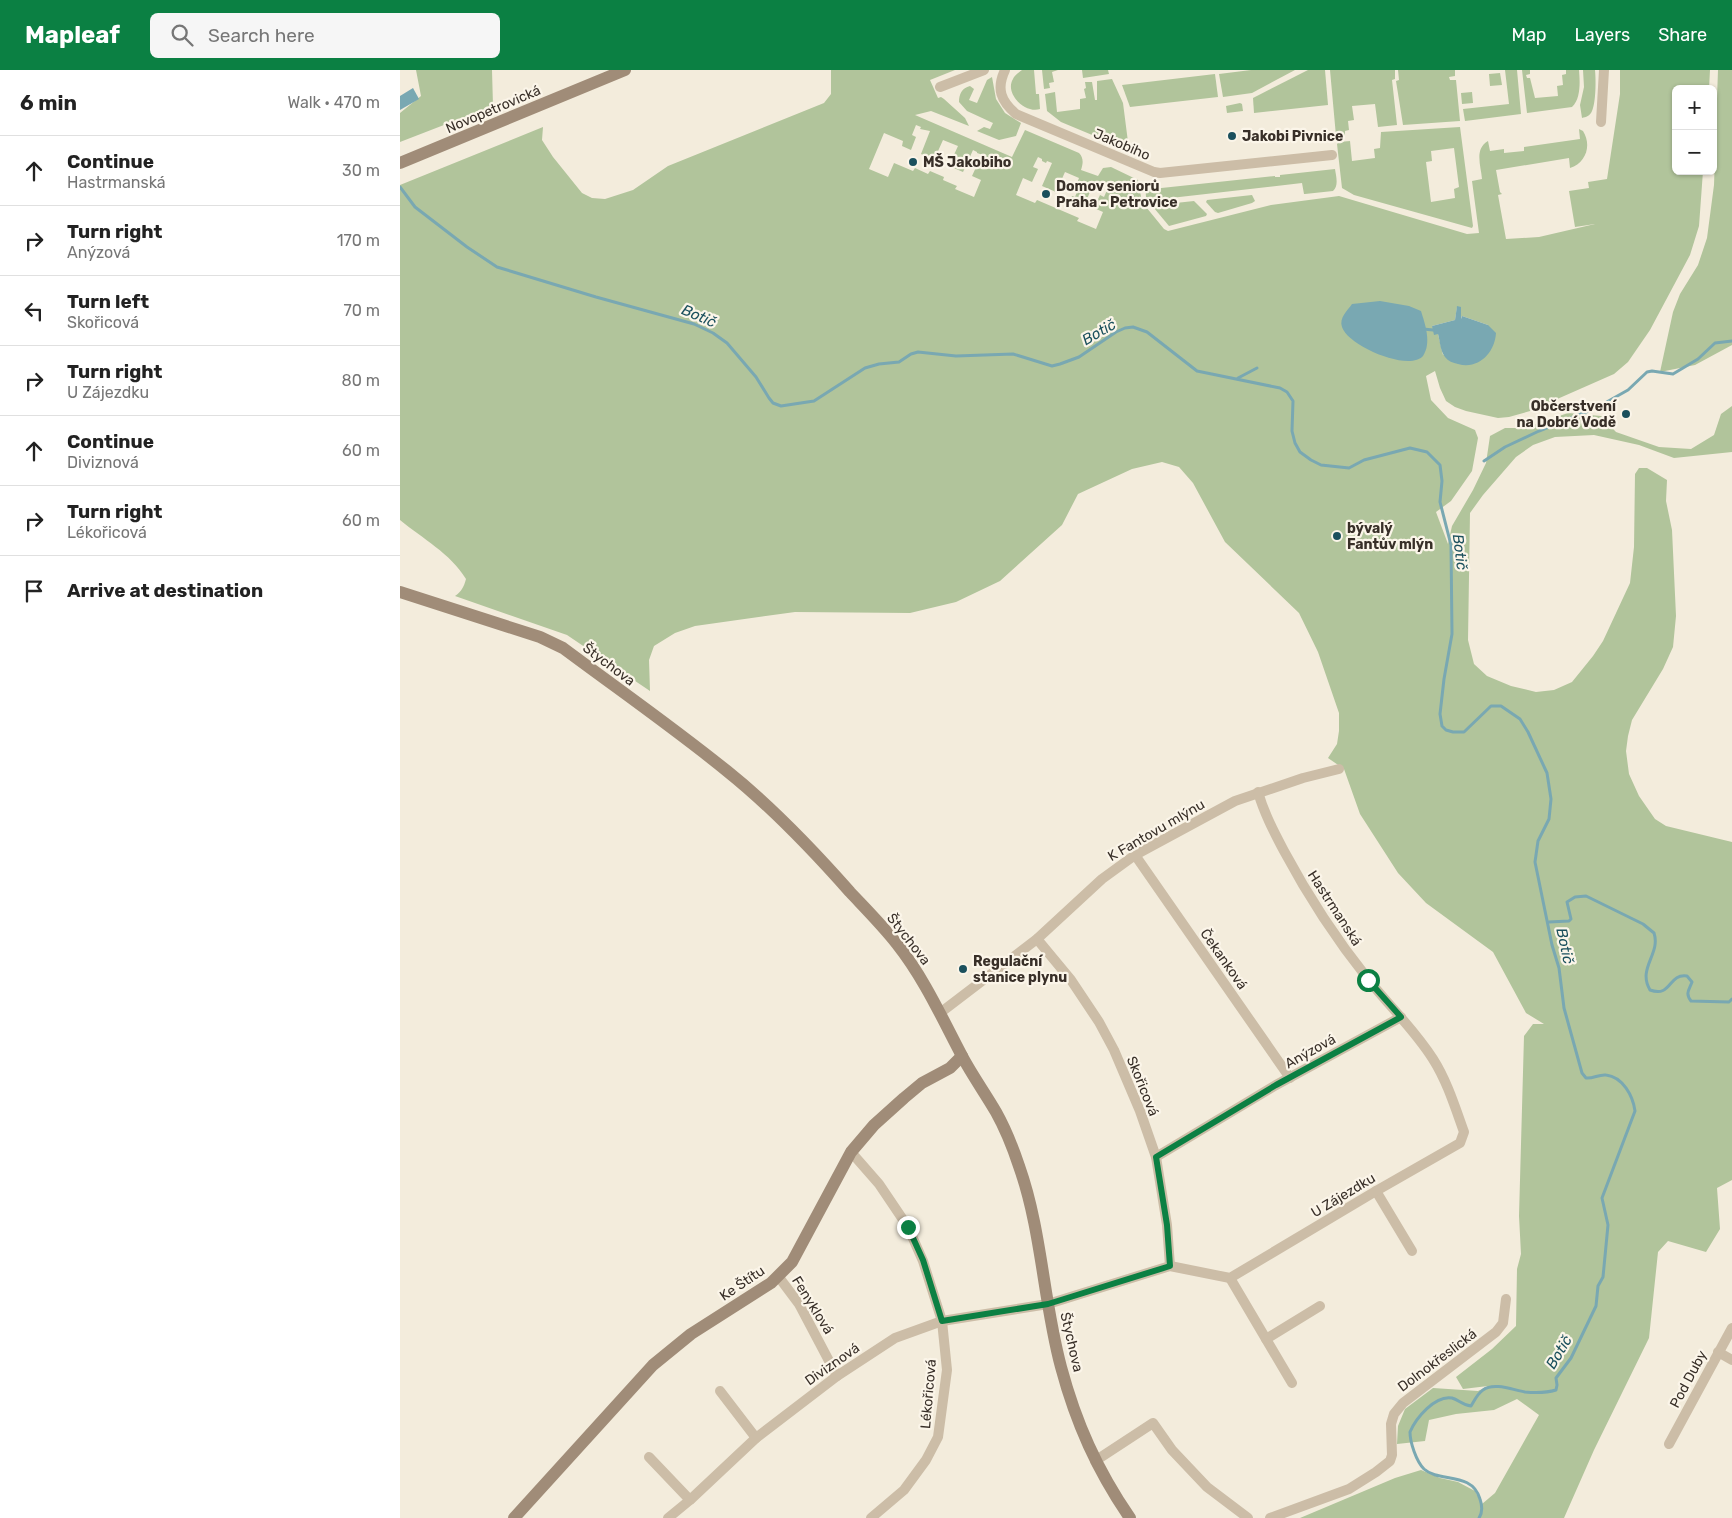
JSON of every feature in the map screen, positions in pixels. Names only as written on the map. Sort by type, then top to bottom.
[{"type":"street","name":"Novopetrovická","points":[[405,161],[625,70]]},
{"type":"street","points":[[940,87],[984,70]]},
{"type":"street","name":"Jakobiho","points":[[1005,70],[1001,81],[1002,96],[1007,106],[1016,114],[1154,172],[1160,173],[1332,155]]},
{"type":"street","points":[[1601,122],[1604,70]]},
{"type":"street","name":"Štychova","points":[[400,592],[540,637],[563,648],[728,772],[773,811],[815,853],[898,944],[921,978],[962,1056],[997,1114],[1019,1165],[1034,1218],[1060,1366],[1078,1421],[1094,1461],[1128,1518]]},
{"type":"street","name":"K Fantovu mlýnu","points":[[940,1013],[1037,939],[1102,879],[1135,855],[1235,801],[1258,792],[1339,769]]},
{"type":"street","name":"Hastrmanská","points":[[1258,792],[1280,843],[1319,910],[1348,954],[1413,1030],[1433,1060],[1445,1082],[1464,1132]]},
{"type":"street","name":"Čekanková","points":[[1135,855],[1290,1078]]},
{"type":"street","name":"Skořicová","points":[[1037,939],[1071,980],[1102,1029],[1114,1050],[1140,1111],[1156,1157],[1167,1225],[1170,1266]]},
{"type":"street","name":"Anýzová","points":[[1156,1157],[1290,1078],[1401,1017]]},
{"type":"street","name":"Ke Štítu","points":[[514,1518],[653,1365],[691,1334],[771,1283],[792,1262],[851,1152],[874,1125],[904,1098],[922,1083],[950,1068],[962,1056]]},
{"type":"street","name":"U Zájezdku","points":[[1230,1278],[1376,1191],[1460,1144],[1464,1132]]},
{"type":"street","name":"Lékořicová","points":[[851,1152],[879,1184],[908,1227],[923,1260],[942,1321],[947,1370],[938,1437],[926,1460],[904,1490],[871,1518]]},
{"type":"street","points":[[1376,1191],[1412,1251]]},
{"type":"street","points":[[1048,1304],[1170,1266],[1230,1278],[1292,1383]]},
{"type":"street","name":"Fenyklová","points":[[778,1276],[799,1304],[837,1376]]},
{"type":"street","name":"Dolnokřeslická","points":[[1270,1518],[1349,1489],[1390,1461],[1392,1455],[1391,1424],[1394,1414],[1403,1403],[1421,1388],[1496,1332],[1503,1323],[1506,1299]]},
{"type":"street","name":"Diviznová","points":[[668,1518],[756,1438],[837,1376],[895,1338],[942,1321],[1048,1304]]},
{"type":"street","points":[[1266,1339],[1320,1306]]},
{"type":"street","name":"Pod Duby","points":[[1669,1444],[1732,1328]]},
{"type":"street","points":[[1718,1352],[1732,1360]]},
{"type":"street","points":[[720,1391],[756,1438]]},
{"type":"street","points":[[1094,1461],[1154,1424],[1172,1450],[1207,1486],[1248,1518]]},
{"type":"street","points":[[649,1456],[690,1500]]},
{"type":"green space","points":[[416,70],[492,70],[493,106],[400,142],[400,113],[421,96]]},
{"type":"green space","points":[[831,70],[955,70],[930,80],[938,98],[944,99],[965,118],[969,126],[931,111],[915,115],[1012,157],[1025,130],[1079,153],[1083,161],[1081,170],[1098,176],[1103,168],[1111,167],[1138,180],[1142,202],[1164,229],[1168,231],[1271,205],[1339,196],[1467,234],[1479,233],[1472,181],[1482,179],[1479,158],[1484,144],[1488,141],[1490,151],[1504,149],[1504,153],[1524,151],[1524,147],[1580,139],[1579,129],[1583,131],[1587,142],[1586,153],[1576,166],[1570,168],[1569,158],[1496,170],[1502,194],[1498,195],[1506,239],[1539,237],[1595,224],[1575,227],[1569,191],[1589,188],[1588,182],[1607,179],[1620,94],[1620,70],[1710,70],[1709,85],[1672,85],[1672,175],[1703,175],[1699,226],[1690,255],[1650,330],[1628,362],[1614,374],[1530,411],[1498,418],[1455,407],[1446,401],[1435,371],[1426,376],[1431,400],[1448,418],[1475,430],[1478,438],[1472,471],[1451,501],[1436,512],[1448,544],[1452,526],[1486,463],[1490,436],[1505,428],[1524,428],[1568,413],[1601,416],[1616,432],[1659,447],[1691,449],[1714,435],[1721,414],[1732,406],[1732,452],[1674,458],[1639,445],[1594,435],[1555,437],[1533,445],[1516,457],[1470,513],[1468,640],[1474,664],[1487,676],[1511,686],[1536,692],[1554,690],[1572,682],[1593,656],[1603,641],[1630,583],[1634,547],[1635,474],[1639,468],[1647,468],[1667,480],[1666,501],[1672,530],[1676,616],[1673,647],[1663,669],[1632,720],[1626,751],[1629,774],[1639,796],[1655,819],[1666,826],[1732,842],[1732,1180],[1717,1188],[1720,1229],[1706,1252],[1668,1241],[1658,1252],[1649,1338],[1594,1450],[1564,1518],[1300,1518],[1395,1478],[1421,1470],[1440,1478],[1458,1482],[1475,1491],[1482,1504],[1495,1493],[1539,1415],[1517,1399],[1494,1410],[1456,1414],[1429,1420],[1425,1441],[1397,1444],[1398,1426],[1405,1409],[1433,1388],[1478,1391],[1488,1386],[1463,1389],[1456,1377],[1492,1349],[1516,1326],[1517,1269],[1521,1254],[1519,1216],[1524,1036],[1533,1024],[1544,1024],[1526,1013],[1493,952],[1426,903],[1398,873],[1360,814],[1344,769],[1328,758],[1337,744],[1339,713],[1318,652],[1299,613],[1225,542],[1193,483],[1179,467],[1162,462],[1132,469],[1078,494],[1062,525],[1000,581],[956,602],[910,613],[795,612],[695,626],[675,633],[654,646],[649,660],[650,691],[567,635],[455,596],[462,589],[466,579],[460,570],[436,547],[400,520],[400,185],[543,127],[542,140],[582,193],[592,198],[605,199],[633,190],[668,166],[824,103],[831,94]],"holes":[[[916,125],[921,127],[920,129],[930,131],[921,154],[934,160],[943,140],[958,146],[952,159],[955,161],[953,165],[950,164],[949,166],[963,172],[973,150],[986,156],[982,165],[978,163],[972,176],[981,180],[974,197],[955,189],[957,186],[943,180],[944,177],[930,171],[928,174],[915,168],[913,171],[894,163],[888,177],[869,169],[884,133],[903,141],[902,146],[911,150],[916,137],[912,135]],[[1038,157],[1046,163],[1047,161],[1052,163],[1042,186],[1056,192],[1065,172],[1079,178],[1074,191],[1077,192],[1075,197],[1072,196],[1071,198],[1085,204],[1094,182],[1108,188],[1104,197],[1100,195],[1094,208],[1103,212],[1096,229],[1077,221],[1079,218],[1037,200],[1035,203],[1016,195],[1023,178],[1032,182],[1038,169],[1033,167]],[[1457,307],[1461,307],[1460,321],[1462,316],[1488,325],[1443,355],[1438,334],[1432,326],[1455,320]]]},
{"type":"green space","points":[[1022,70],[1034,70],[1036,94],[1039,94],[1040,109],[1034,110],[1023,106],[1011,91],[1014,77]]},
{"type":"green space","points":[[1042,70],[1058,70],[1052,72],[1054,82],[1049,83],[1050,88],[1044,89]]},
{"type":"green space","points":[[1082,70],[1108,70],[1109,74],[1083,78]]},
{"type":"green space","points":[[1251,70],[1295,70],[1252,93],[1223,97],[1219,74]]},
{"type":"green space","points":[[1308,70],[1325,70],[1328,105],[1254,113],[1253,98]]},
{"type":"green space","points":[[1330,70],[1395,70],[1395,79],[1392,80],[1397,125],[1378,127],[1375,104],[1352,106],[1354,120],[1348,121],[1349,130],[1345,131],[1345,137],[1338,138],[1336,136]]},
{"type":"green space","points":[[1398,70],[1455,70],[1455,76],[1449,77],[1450,80],[1456,80],[1460,121],[1403,125],[1396,81],[1399,80]]},
{"type":"green space","points":[[1505,70],[1517,70],[1521,114],[1465,121],[1463,109],[1509,104]]},
{"type":"green space","points":[[1522,70],[1530,70],[1530,74],[1526,75],[1527,78],[1530,78],[1535,98],[1558,96],[1557,86],[1563,85],[1562,75],[1566,74],[1566,70],[1579,70],[1579,90],[1575,104],[1572,107],[1527,113]]},
{"type":"green space","points":[[1583,70],[1595,70],[1596,85],[1592,111],[1589,115],[1582,118],[1580,105],[1584,87]]},
{"type":"green space","points":[[1718,70],[1732,70],[1732,345],[1695,365],[1660,372],[1673,312],[1680,294],[1698,265],[1707,238],[1714,175],[1717,175]]},
{"type":"green space","points":[[1500,73],[1502,85],[1490,86],[1489,74]]},
{"type":"green space","points":[[1215,74],[1218,97],[1130,107],[1122,85]]},
{"type":"green space","points":[[992,77],[996,99],[1005,113],[1021,123],[1016,136],[999,140],[977,131],[984,127],[990,129],[993,123],[967,111],[959,102],[962,92],[970,86],[974,89],[969,100],[977,103],[987,80]]},
{"type":"green space","points":[[1112,79],[1123,103],[1128,142],[1125,147],[1061,122],[1047,111],[1045,94],[1055,92],[1057,112],[1080,109],[1080,99],[1086,98],[1085,82],[1092,82],[1095,100],[1097,100],[1097,81]]},
{"type":"green space","points":[[1472,92],[1473,103],[1462,104],[1461,93]]},
{"type":"green space","points":[[1242,104],[1243,111],[1227,113],[1226,106]]},
{"type":"green space","points":[[1460,127],[1472,228],[1354,195],[1342,188],[1337,144],[1350,141],[1352,161],[1375,158],[1374,149],[1380,148],[1381,132]],"holes":[[[1454,148],[1459,187],[1454,189],[1455,198],[1431,202],[1426,162],[1432,161],[1431,151]]]},
{"type":"green space","points":[[1335,169],[1337,184],[1333,191],[1304,194],[1302,183],[1153,200],[1146,197],[1145,181],[1151,181],[1152,189],[1280,177],[1280,175]]},
{"type":"green space","points":[[1252,195],[1255,201],[1252,203],[1218,213],[1206,202],[1207,200]]},
{"type":"green space","points":[[1194,201],[1207,214],[1206,216],[1169,226],[1154,208],[1157,205]]},
{"type":"water","points":[[413,88],[419,99],[400,110],[400,96]]},
{"type":"water","points":[[1380,301],[1409,306],[1421,311],[1427,339],[1426,351],[1423,356],[1416,360],[1393,359],[1367,349],[1355,342],[1347,334],[1341,324],[1344,315],[1352,304]]},
{"type":"water","points":[[1457,306],[1461,307],[1461,319],[1462,316],[1488,325],[1496,333],[1493,347],[1489,353],[1479,362],[1473,364],[1458,364],[1448,360],[1442,351],[1438,334],[1434,335],[1432,326],[1455,320]]},
{"type":"waterway","name":"Botič","points":[[400,187],[415,207],[467,247],[497,267],[694,324],[713,333],[727,343],[756,377],[773,403],[781,406],[814,401],[865,368],[879,364],[899,362],[918,352],[956,356],[1013,354],[1052,366],[1079,357],[1116,332],[1133,327],[1147,332],[1197,371],[1280,388],[1287,392],[1293,401],[1292,431],[1295,443],[1300,452],[1321,465],[1349,468],[1364,460],[1410,448],[1427,452],[1440,465],[1442,481],[1440,502],[1451,545],[1452,634],[1440,714],[1442,726],[1446,730],[1453,732],[1464,732],[1491,706],[1501,706],[1520,719],[1528,732],[1547,773],[1551,799],[1549,819],[1538,841],[1535,862],[1552,945],[1559,968],[1564,1008],[1582,1073],[1586,1078],[1603,1075],[1617,1079],[1626,1088],[1632,1099],[1635,1111],[1602,1198],[1608,1225],[1603,1277],[1598,1286],[1596,1306],[1571,1358],[1556,1378],[1556,1390],[1525,1392],[1504,1387],[1487,1388],[1481,1391],[1471,1406],[1452,1398],[1439,1400],[1421,1414],[1410,1432],[1414,1451],[1424,1469],[1438,1476],[1463,1481],[1470,1484],[1476,1490],[1482,1506],[1479,1518]]},
{"type":"waterway","points":[[1423,329],[1433,330]]},
{"type":"waterway","points":[[1484,461],[1505,447],[1596,408],[1628,390],[1647,372],[1673,374],[1698,359],[1715,343],[1732,341]]},
{"type":"waterway","points":[[1238,378],[1257,368]]},
{"type":"waterway","points":[[1549,922],[1569,921],[1571,919],[1567,902],[1575,897],[1586,896],[1643,924],[1654,933],[1654,948],[1646,975],[1650,990],[1662,991],[1676,978],[1687,976],[1692,982],[1688,994],[1691,1001],[1729,1002],[1732,999]]},
{"type":"place","name":"Jakobi Pivnice","points":[[1232,136]]},
{"type":"place","name":"MŠ Jakobiho","points":[[913,162]]},
{"type":"place","name":"Domov seniorů Praha - Petrovice","points":[[1046,194]]},
{"type":"place","name":"Občerstvení na Dobré Vodě","points":[[1626,414]]},
{"type":"place","name":"bývalý Fantův mlýn","points":[[1337,536]]},
{"type":"place","name":"Regulační stanice plynu","points":[[963,969]]},
{"type":"route","points":[[908,1227],[923,1260],[942,1321],[1048,1304],[1170,1266],[1167,1225],[1156,1157],[1276,1085],[1401,1017],[1368,980]]}]
